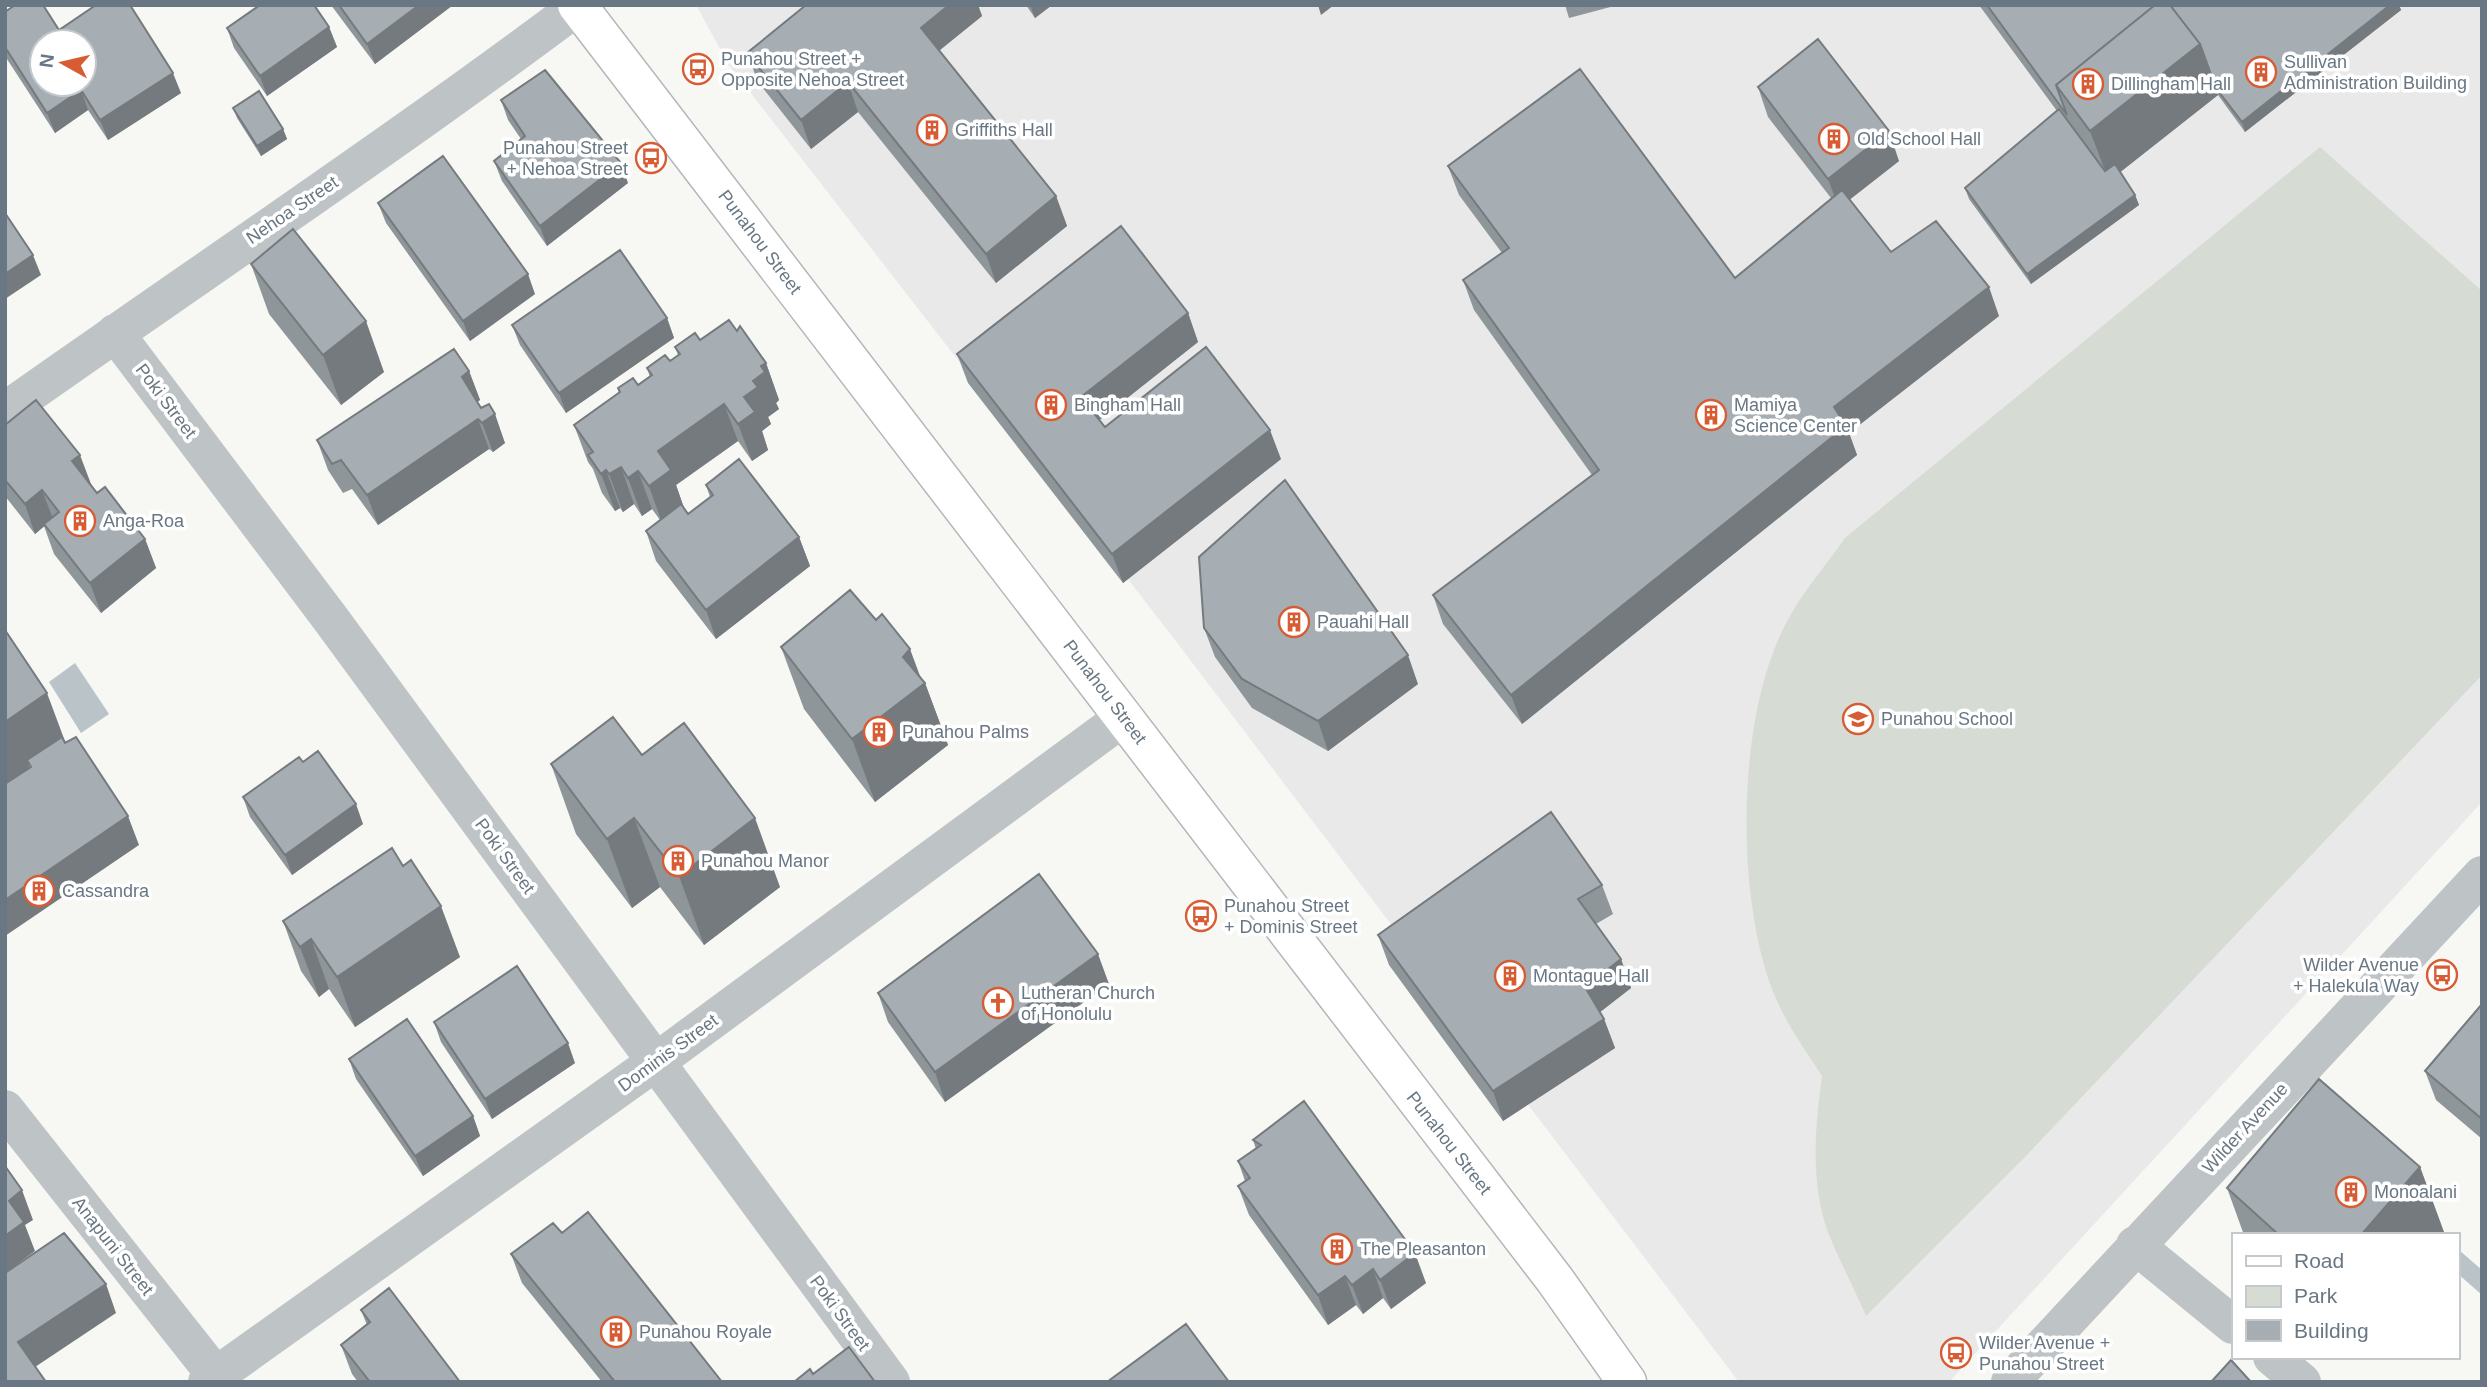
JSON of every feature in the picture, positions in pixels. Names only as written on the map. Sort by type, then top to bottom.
[{"type":"main road","name":"Punahou Street","points":[[577,6],[1555,1280],[1627,1382]]},
{"type":"street","name":"Nehoa Street","points":[[5,411],[443,107],[577,6]]},
{"type":"street","name":"Poki Street","points":[[115,333],[657,1061],[891,1382]]},
{"type":"street","name":"Dominis Street","points":[[214,1380],[657,1061],[1124,717]]},
{"type":"street","name":"Wilder Avenue","points":[[2010,1382],[2482,875]]},
{"type":"street","name":"Anapuni Street","points":[[5,1109],[214,1380]]},
{"type":"street","points":[[2136,1245],[2232,1324]]},
{"type":"street","points":[[2274,1359],[2302,1382]]},
{"type":"shaded area","name":"Punahou School","points":[[696,5],[2482,5],[2482,802],[1949,1382],[1739,1382],[1172,636],[729,65]]},
{"type":"shaded area","points":[[75,663],[109,714],[81,733],[49,682]]},
{"type":"shaded area","points":[[2459,1250],[2482,1270],[2482,1295],[2459,1275]]},
{"type":"green space","points":[[2320,147],[2482,291],[2482,675],[2025,1157],[1866,1316],[1828,1232],[1818,1194],[1816,1134],[1822,1076],[1788,1023],[1772,989],[1760,948],[1752,902],[1747,852],[1751,749],[1759,700],[1772,655],[1796,606],[1845,538]]},
{"type":"building","points":[[15,5],[43,5],[58,28],[28,28],[28,83],[5,47],[5,12]]},
{"type":"building","points":[[96,5],[130,5],[173,73],[100,120],[86,98],[98,98],[98,28],[62,28]]},
{"type":"building","points":[[260,5],[314,5],[329,27],[260,76],[227,28]]},
{"type":"building","points":[[339,5],[419,5],[367,44]]},
{"type":"building","name":"Griffiths Hall","points":[[806,5],[949,5],[921,28],[1056,196],[986,254],[848,82],[801,120],[747,53]]},
{"type":"building","points":[[1987,5],[2155,5],[2056,85],[2067,115]]},
{"type":"building","points":[[2155,5],[2170,5],[2200,44],[2090,131],[2056,85]]},
{"type":"building","name":"Sullivan Administration Building","points":[[2170,5],[2390,5],[2242,122],[2216,88],[2200,44]]},
{"type":"building","name":"Old School Hall","points":[[1818,39],[1889,131],[1828,179],[1758,87]]},
{"type":"building","name":"Mamiya Science Center","points":[[1580,69],[1735,278],[1842,190],[1891,252],[1936,221],[1989,287],[1834,407],[1846,426],[1511,695],[1433,595],[1599,470],[1463,280],[1509,248],[1448,166]]},
{"type":"building","points":[[545,70],[621,163],[540,226],[494,161],[525,136],[501,100]]},
{"type":"building","points":[[259,91],[283,129],[257,146],[233,108]]},
{"type":"building","points":[[37,98],[69,98],[47,113]]},
{"type":"building","points":[[2059,109],[2105,171],[2115,164],[2135,195],[2027,274],[1965,188]]},
{"type":"building","points":[[443,156],[528,274],[463,321],[378,203]]},
{"type":"building","points":[[5,213],[33,255],[5,274]]},
{"type":"building","name":"Bingham Hall","points":[[1121,226],[1188,313],[1081,397],[1105,427],[1206,347],[1270,430],[1112,554],[957,354]]},
{"type":"building","points":[[293,229],[366,321],[323,355],[251,264]]},
{"type":"building","points":[[620,250],[667,318],[559,393],[512,325]]},
{"type":"building","points":[[729,320],[737,331],[740,326],[766,363],[761,366],[765,372],[753,381],[758,387],[744,397],[755,412],[738,424],[724,404],[658,451],[671,470],[649,486],[638,471],[628,478],[621,467],[609,474],[606,470],[601,474],[588,455],[593,452],[574,425],[620,392],[618,388],[633,378],[638,385],[652,375],[647,368],[665,355],[670,361],[680,354],[675,347],[695,333],[700,340]]},
{"type":"building","points":[[454,349],[469,371],[462,377],[481,408],[489,404],[495,414],[482,423],[478,419],[367,495],[341,460],[332,464],[317,440]]},
{"type":"building","name":"Anga-Roa","points":[[36,400],[80,455],[72,461],[97,493],[105,487],[145,539],[90,583],[44,524],[59,512],[42,490],[25,504],[5,480],[5,425]]},
{"type":"building","points":[[739,459],[799,537],[706,610],[646,531],[681,504],[688,514],[713,495],[706,485]]},
{"type":"building","name":"Pauahi Hall","points":[[1285,480],[1408,655],[1318,721],[1242,679],[1204,628],[1199,557]]},
{"type":"building","points":[[850,590],[876,620],[882,614],[910,649],[903,657],[925,683],[852,739],[781,647]]},
{"type":"building","points":[[5,630],[47,693],[5,722]]},
{"type":"building","points":[[613,717],[642,755],[684,723],[755,818],[679,876],[634,818],[607,839],[551,764]]},
{"type":"building","name":"Cassandra","points":[[62,737],[65,743],[76,737],[128,816],[5,900],[5,784],[31,767],[27,760]]},
{"type":"building","points":[[318,751],[356,804],[285,855],[243,797],[299,757],[303,762]]},
{"type":"building","name":"Montague Hall","points":[[1551,812],[1602,885],[1578,899],[1621,959],[1585,987],[1604,1019],[1493,1091],[1378,935]]},
{"type":"building","points":[[392,848],[403,866],[411,860],[441,906],[337,977],[311,939],[300,947],[283,921]]},
{"type":"building","name":"Lutheran Church of Honolulu","points":[[1039,874],[1098,954],[935,1072],[878,993]]},
{"type":"building","points":[[517,966],[568,1043],[485,1099],[434,1022]]},
{"type":"building","points":[[2482,1004],[2482,1119],[2425,1071]]},
{"type":"building","points":[[407,1019],[473,1116],[415,1156],[349,1059]]},
{"type":"building","points":[[2319,1079],[2420,1167],[2363,1233],[2277,1233],[2227,1188]]},
{"type":"building","name":"The Pleasanton","points":[[1304,1101],[1415,1253],[1380,1280],[1373,1269],[1352,1285],[1345,1276],[1318,1295],[1238,1186],[1250,1178],[1238,1161],[1261,1145],[1253,1140]]},
{"type":"building","points":[[5,1166],[22,1190],[9,1201],[24,1222],[5,1236]]},
{"type":"building","name":"Punahou Royale","points":[[588,1212],[722,1382],[615,1382],[511,1254],[553,1223],[562,1233]]},
{"type":"building","points":[[64,1233],[106,1284],[18,1342],[46,1382],[5,1382],[5,1273]]},
{"type":"building","points":[[389,1288],[460,1382],[370,1382],[341,1345],[370,1322],[361,1310]]},
{"type":"building","points":[[1186,1324],[1229,1382],[1107,1382]]},
{"type":"building","points":[[849,1347],[875,1382],[794,1382],[810,1369],[813,1374]]},
{"type":"building","points":[[2231,1360],[2251,1382],[2211,1382]]},
{"type":"place","name":"Punahou Street + Opposite Nehoa Street","points":[[698,69]]},
{"type":"place","name":"Sullivan Administration Building","points":[[2261,72]]},
{"type":"place","name":"Dillingham Hall","points":[[2088,84]]},
{"type":"place","name":"Griffiths Hall","points":[[932,130]]},
{"type":"place","name":"Old School Hall","points":[[1834,139]]},
{"type":"place","name":"Punahou Street + Nehoa Street","points":[[651,158]]},
{"type":"place","name":"Bingham Hall","points":[[1051,405]]},
{"type":"place","name":"Mamiya Science Center","points":[[1711,415]]},
{"type":"place","name":"Anga-Roa","points":[[80,521]]},
{"type":"place","name":"Pauahi Hall","points":[[1294,622]]},
{"type":"place","name":"Punahou School","points":[[1858,719]]},
{"type":"place","name":"Punahou Palms","points":[[879,732]]},
{"type":"place","name":"Punahou Manor","points":[[678,861]]},
{"type":"place","name":"Cassandra","points":[[39,891]]},
{"type":"place","name":"Punahou Street + Dominis Street","points":[[1201,916]]},
{"type":"place","name":"Wilder Avenue + Halekula Way","points":[[2442,975]]},
{"type":"place","name":"Montague Hall","points":[[1510,976]]},
{"type":"place","name":"Lutheran Church of Honolulu","points":[[998,1003]]},
{"type":"place","name":"Monoalani","points":[[2351,1192]]},
{"type":"place","name":"The Pleasanton","points":[[1337,1249]]},
{"type":"place","name":"Punahou Royale","points":[[616,1332]]},
{"type":"place","name":"Wilder Avenue + Punahou Street","points":[[1956,1353]]}]
